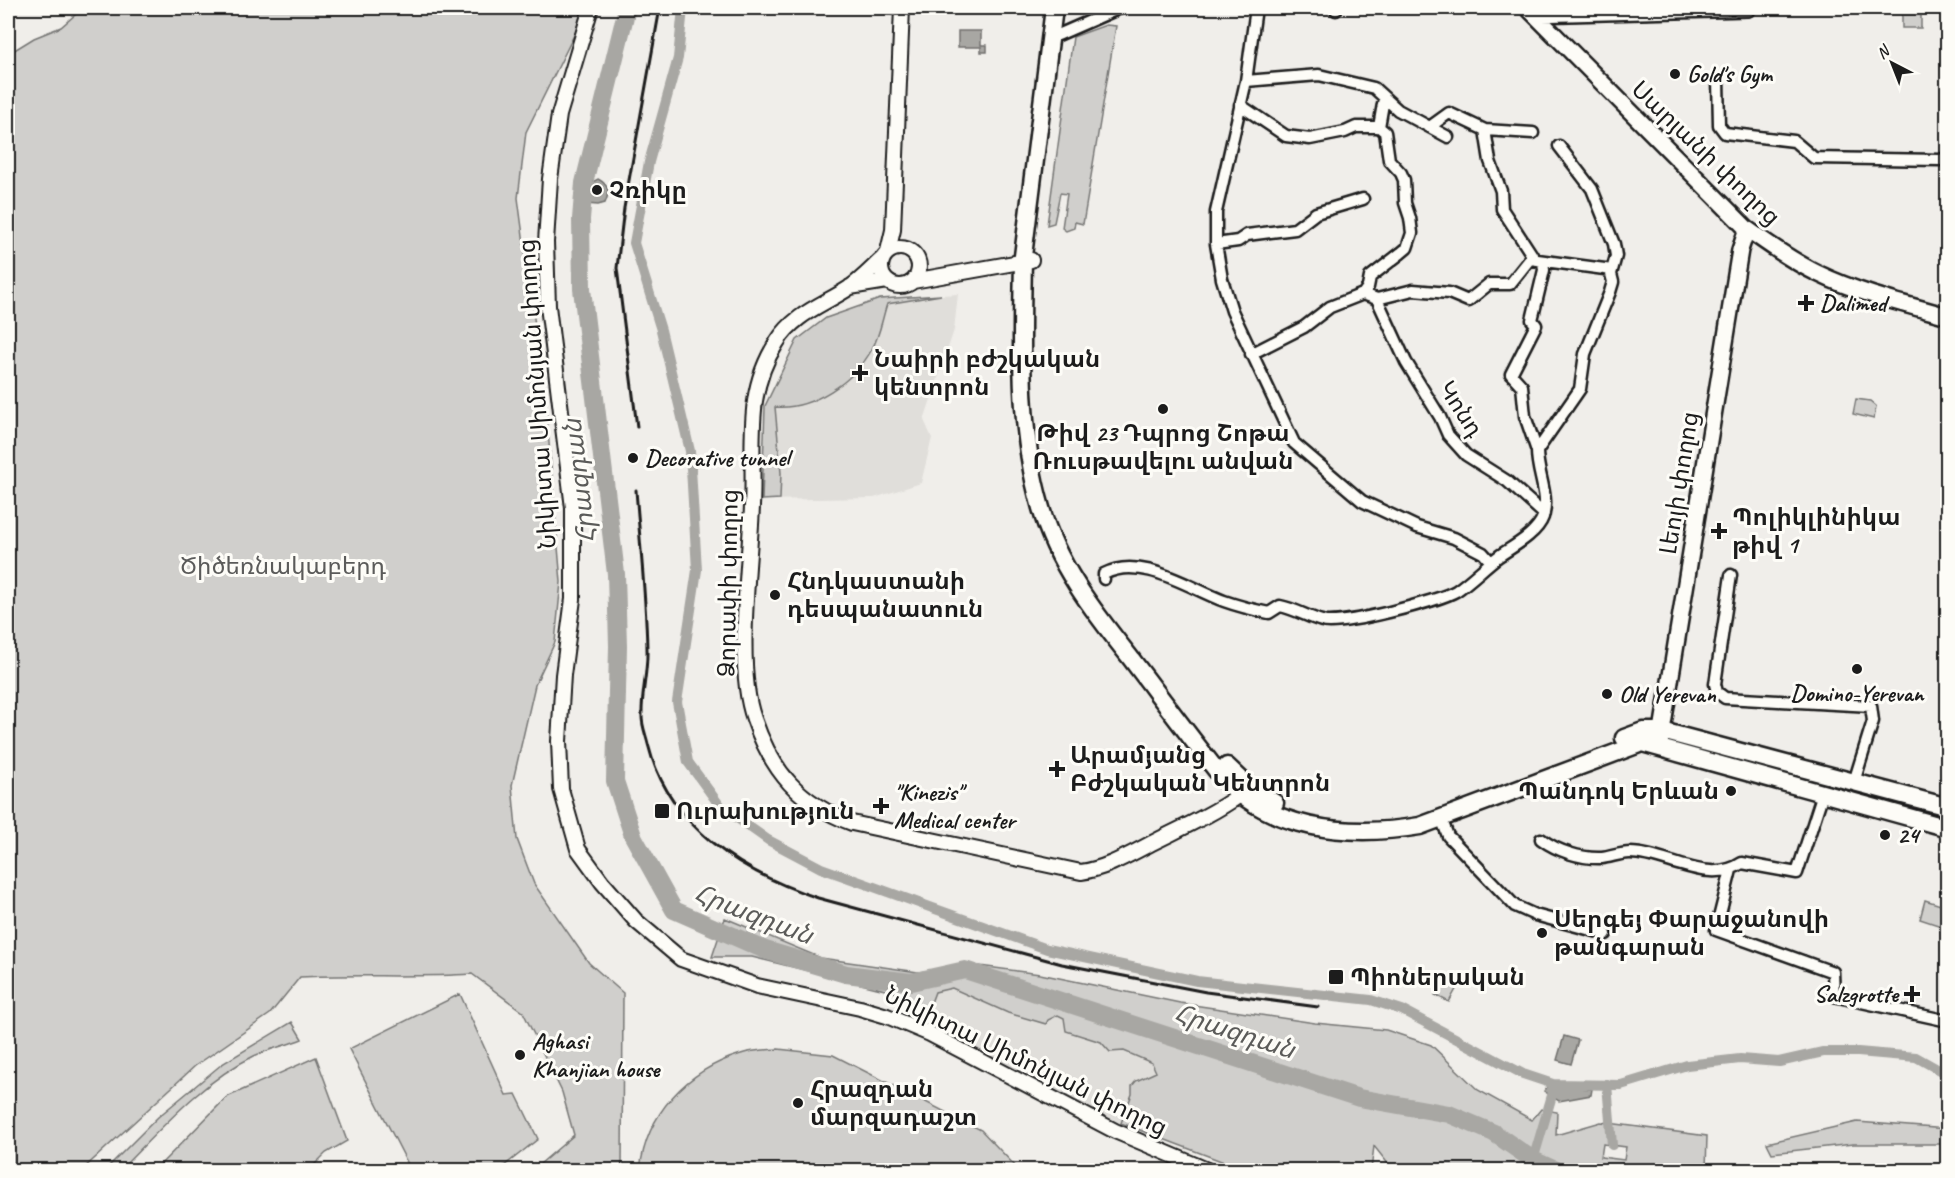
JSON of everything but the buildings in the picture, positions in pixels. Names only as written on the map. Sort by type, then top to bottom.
[{"type":"main road","points":[[1054,8],[1057,62],[1027,258],[1034,445],[1053,518],[1064,543],[1090,588],[1214,751],[1248,786],[1266,799],[1300,814],[1343,824],[1380,824],[1422,816],[1643,731],[1823,793],[1947,828]]},
{"type":"main road","points":[[1065,8],[1056,35],[1027,258],[1024,413],[1040,508],[1064,562],[1119,644],[1222,777],[1240,795],[1262,809],[1288,819],[1338,831],[1386,832],[1420,826],[1633,745],[1661,739],[1854,782],[1947,807]]},
{"type":"main road","points":[[1531,11],[1748,8]]},
{"type":"main road","name":"Սարյանի փողոց","points":[[1531,11],[1747,229],[1781,253],[1818,273],[1861,291],[1947,316]]},
{"type":"main road","name":"Լեոյի փողոց","points":[[1661,739],[1738,261],[1747,229]]},
{"type":"street","name":"Նիկիտա Սիմոնյան փողոց","points":[[591,8],[559,115],[550,179],[546,242],[548,306],[573,508],[573,599],[563,675],[559,741],[561,789],[578,849],[602,882],[636,921],[681,958],[757,986],[887,1016],[930,1034],[1115,1131],[1207,1170]]},
{"type":"street","points":[[887,281],[881,270],[893,230],[902,8]]},
{"type":"street","points":[[1086,8],[1115,10]]},
{"type":"street","points":[[1256,8],[1246,81],[1216,212],[1216,244],[1222,279],[1251,354],[1294,443],[1362,501],[1417,527],[1454,538],[1483,554],[1491,562]]},
{"type":"street","points":[[1056,35],[1115,10]]},
{"type":"street","points":[[1246,81],[1319,75],[1374,88],[1398,110],[1448,137]]},
{"type":"street","points":[[1718,79],[1719,125],[1725,133],[1794,141],[1814,158],[1941,160],[1947,156]]},
{"type":"street","points":[[1379,127],[1384,98]]},
{"type":"street","points":[[1240,105],[1286,136],[1310,139],[1345,132],[1356,127],[1379,127],[1385,132],[1389,160],[1404,180],[1405,203],[1412,233],[1407,248],[1370,277],[1368,287],[1363,294],[1330,307],[1304,327],[1251,354]]},
{"type":"street","points":[[1431,126],[1449,113],[1485,130],[1533,133]]},
{"type":"street","points":[[1363,294],[1377,299],[1413,290],[1449,293],[1468,301],[1489,284],[1510,284],[1530,259],[1532,255],[1528,247],[1502,209],[1501,191],[1490,161],[1485,130]]},
{"type":"street","points":[[1537,451],[1580,389],[1585,354],[1613,282],[1612,270],[1616,256],[1602,210],[1585,178],[1559,146]]},
{"type":"street","points":[[1216,244],[1239,240],[1246,235],[1295,229],[1316,213],[1363,199]]},
{"type":"street","points":[[893,230],[902,248]]},
{"type":"street","points":[[850,287],[885,255],[902,248],[911,251],[917,259],[938,270],[1027,258]]},
{"type":"street","points":[[850,287],[887,281],[900,286],[913,281],[1027,258]]},
{"type":"street","points":[[913,281],[918,273],[917,259]]},
{"type":"street","points":[[1530,259],[1583,264],[1612,270]]},
{"type":"street","points":[[1104,579],[1104,574],[1120,567],[1164,573],[1192,588],[1243,607],[1269,613],[1280,606],[1300,610],[1322,621],[1381,614],[1440,599],[1457,590],[1528,535],[1542,521],[1544,514],[1546,497],[1540,478],[1537,451],[1525,416],[1522,386],[1511,374],[1536,325],[1532,320],[1544,270],[1543,262]]},
{"type":"street","name":"Ձորափի փողոց","points":[[850,287],[797,319],[777,342],[766,363],[755,400],[746,630],[747,681],[752,716],[781,774],[803,798],[832,816],[852,823],[1081,872],[1099,869],[1118,860],[1220,810],[1240,795]]},
{"type":"street","name":"Կոնդ","points":[[1377,299],[1406,362],[1440,417],[1448,435],[1466,455],[1507,481],[1544,514]]},
{"type":"street","points":[[1731,575],[1715,684],[1717,692],[1725,698],[1871,706],[1873,721],[1854,782]]},
{"type":"street","points":[[1541,839],[1552,847],[1588,858],[1630,853],[1695,869],[1731,870],[1742,863],[1797,873],[1823,793]]},
{"type":"street","points":[[1441,818],[1448,836],[1515,906],[1535,915],[1606,934]]},
{"type":"street","points":[[1731,870],[1716,930],[1833,972],[1834,996],[1947,1021]]},
{"type":"shaded area","points":[[958,31],[981,31],[981,45],[987,45],[987,52],[981,52],[981,47],[958,47]]},
{"type":"shaded area","name":"Չռիկը","points":[[598,179],[608,189],[605,203],[586,204],[587,185]]},
{"type":"shaded area","name":"Նաիրի բժշկական կենտրոն","points":[[958,294],[954,330],[924,420],[932,438],[921,483],[874,498],[762,500],[765,406],[797,340],[826,318],[880,299]]},
{"type":"shaded area","points":[[952,988],[1008,1013],[1046,1024],[1052,1017],[1058,1015],[1064,1018],[1066,1031],[1101,1042],[1110,1052],[1124,1051],[1152,1063],[1156,1071],[1136,1081],[1121,1123],[923,1024],[935,992]]},
{"type":"shaded area","points":[[1564,1036],[1578,1040],[1571,1064],[1557,1060]]},
{"type":"shaded area","points":[[1548,1086],[1592,1089],[1591,1095],[1559,1101],[1544,1091]]},
{"type":"green space","name":"Ծիծեռնակաբերդ","points":[[83,8],[582,8],[577,29],[526,132],[518,198],[546,408],[561,582],[555,642],[535,685],[512,785],[517,839],[534,884],[589,963],[623,993],[622,1170],[533,1170],[574,1135],[562,1092],[523,1012],[472,974],[300,977],[270,1014],[195,1066],[82,1170],[8,1170],[8,54],[34,38],[61,27]]},
{"type":"green space","points":[[1902,14],[1921,14],[1921,28],[1902,28]]},
{"type":"green space","points":[[1106,25],[1116,26],[1083,224],[1075,222],[1074,228],[1066,231],[1062,228],[1067,194],[1060,193],[1054,223],[1047,225],[1073,37]]},
{"type":"green space","points":[[941,295],[887,304],[875,344],[855,372],[831,391],[817,398],[789,407],[775,407],[781,473],[780,499],[762,500],[765,406],[797,340],[826,318],[880,299]]},
{"type":"green space","points":[[1856,399],[1870,401],[1876,406],[1874,419],[1853,414]]},
{"type":"green space","points":[[1925,900],[1947,907],[1947,928],[1920,919]]},
{"type":"green space","points":[[725,918],[821,958],[918,972],[972,965],[1040,974],[1180,1003],[1315,1023],[1386,1030],[1431,1045],[1478,1090],[1532,1120],[1541,1109],[1557,1112],[1556,1135],[1601,1122],[1707,1136],[1706,1169],[1708,1170],[1393,1170],[1374,1146],[1371,1170],[1245,1170],[1121,1123],[1132,1094],[1132,1086],[1136,1081],[1156,1072],[1152,1063],[1124,1051],[1110,1052],[1101,1042],[1066,1031],[1064,1018],[1058,1015],[1048,1020],[1046,1024],[1008,1013],[952,988],[935,992],[923,1024],[901,994],[752,957],[712,957]],"holes":[[[1603,1144],[1626,1147],[1624,1160],[1601,1157]]]},
{"type":"green space","points":[[1446,974],[1460,982],[1449,1002],[1435,995]]},
{"type":"green space","points":[[460,994],[506,1095],[516,1094],[538,1139],[499,1170],[411,1170],[349,1049]]},
{"type":"green space","points":[[292,1022],[302,1039],[235,1066],[182,1107],[120,1170],[105,1170],[158,1117],[222,1064]]},
{"type":"green space","name":"Հրազդան մարզադաշտ","points":[[778,1049],[833,1055],[981,1130],[1019,1170],[640,1170],[651,1130],[660,1113],[687,1083],[721,1061],[750,1052]]},
{"type":"green space","points":[[316,1057],[347,1141],[326,1153],[309,1170],[155,1170],[227,1097]]},
{"type":"green space","points":[[1857,1122],[1947,1129],[1947,1144],[1853,1144],[1772,1153],[1767,1143]]},
{"type":"green space","points":[[1875,1164],[1941,1167],[1947,1170],[1836,1170]]},
{"type":"waterway","name":"Հրազդան","points":[[627,8],[584,183],[581,219],[582,289],[616,574],[618,646],[615,781],[633,836],[674,910],[765,950],[846,974],[911,982],[965,970],[1359,1098],[1449,1114],[1494,1133],[1533,1160],[1555,1170]]},
{"type":"waterway","points":[[683,8],[678,58],[649,162],[634,243],[661,330],[690,451],[697,570],[677,702],[688,762],[720,806],[768,840],[821,868],[1047,949],[1197,981],[1371,1000],[1402,1010],[1523,1074],[1553,1084],[1621,1085],[1687,1065],[1740,1059],[1779,1062],[1823,1052],[1858,1052],[1916,1057],[1948,1075]]},
{"type":"waterway","points":[[1607,1084],[1612,1145]]},
{"type":"waterway","points":[[1533,1160],[1553,1092],[1564,1092]]},
{"type":"railway","points":[[637,427],[617,268],[624,208],[660,8]]},
{"type":"railway","points":[[636,490],[647,658],[642,708],[643,727],[658,773],[672,799],[712,842],[736,860],[762,875],[818,898],[1062,964],[1206,992],[1318,1007]]},
{"type":"place","name":"Gold's Gym","points":[[1675,74]]},
{"type":"place","name":"Չռիկը","points":[[597,190]]},
{"type":"place","name":"Dalimed","points":[[1806,303]]},
{"type":"place","name":"Նաիրի բժշկական կենտրոն","points":[[860,373]]},
{"type":"place","name":"Թիվ 23 Դպրոց Շոթա Ռուսթավելու անվան","points":[[1163,409]]},
{"type":"place","name":"Decorative tunnel","points":[[633,458]]},
{"type":"place","name":"Պոլիկլինիկա թիվ 1","points":[[1719,531]]},
{"type":"place","name":"Հնդկաստանի դեսպանատուն","points":[[775,595]]},
{"type":"place","name":"Domino-Yerevan","points":[[1857,669]]},
{"type":"place","name":"Old Yerevan","points":[[1607,694]]},
{"type":"place","name":"Արամյանց Բժշկական Կենտրոն","points":[[1057,769]]},
{"type":"place","name":"Պանդոկ Երևան","points":[[1731,791]]},
{"type":"place","name":"\"Kinezis\" Medical center","points":[[881,806]]},
{"type":"place","name":"Ուրախություն","points":[[662,811]]},
{"type":"place","name":"24","points":[[1885,835]]},
{"type":"place","name":"Սերգեյ Փարաջանովի թանգարան","points":[[1542,933]]},
{"type":"place","name":"Պիոներական","points":[[1336,977]]},
{"type":"place","name":"Salzgrotte","points":[[1912,994]]},
{"type":"place","name":"Aghasi Khanjian house","points":[[520,1055]]},
{"type":"place","name":"Հրազդան մարզադաշտ","points":[[798,1103]]}]
